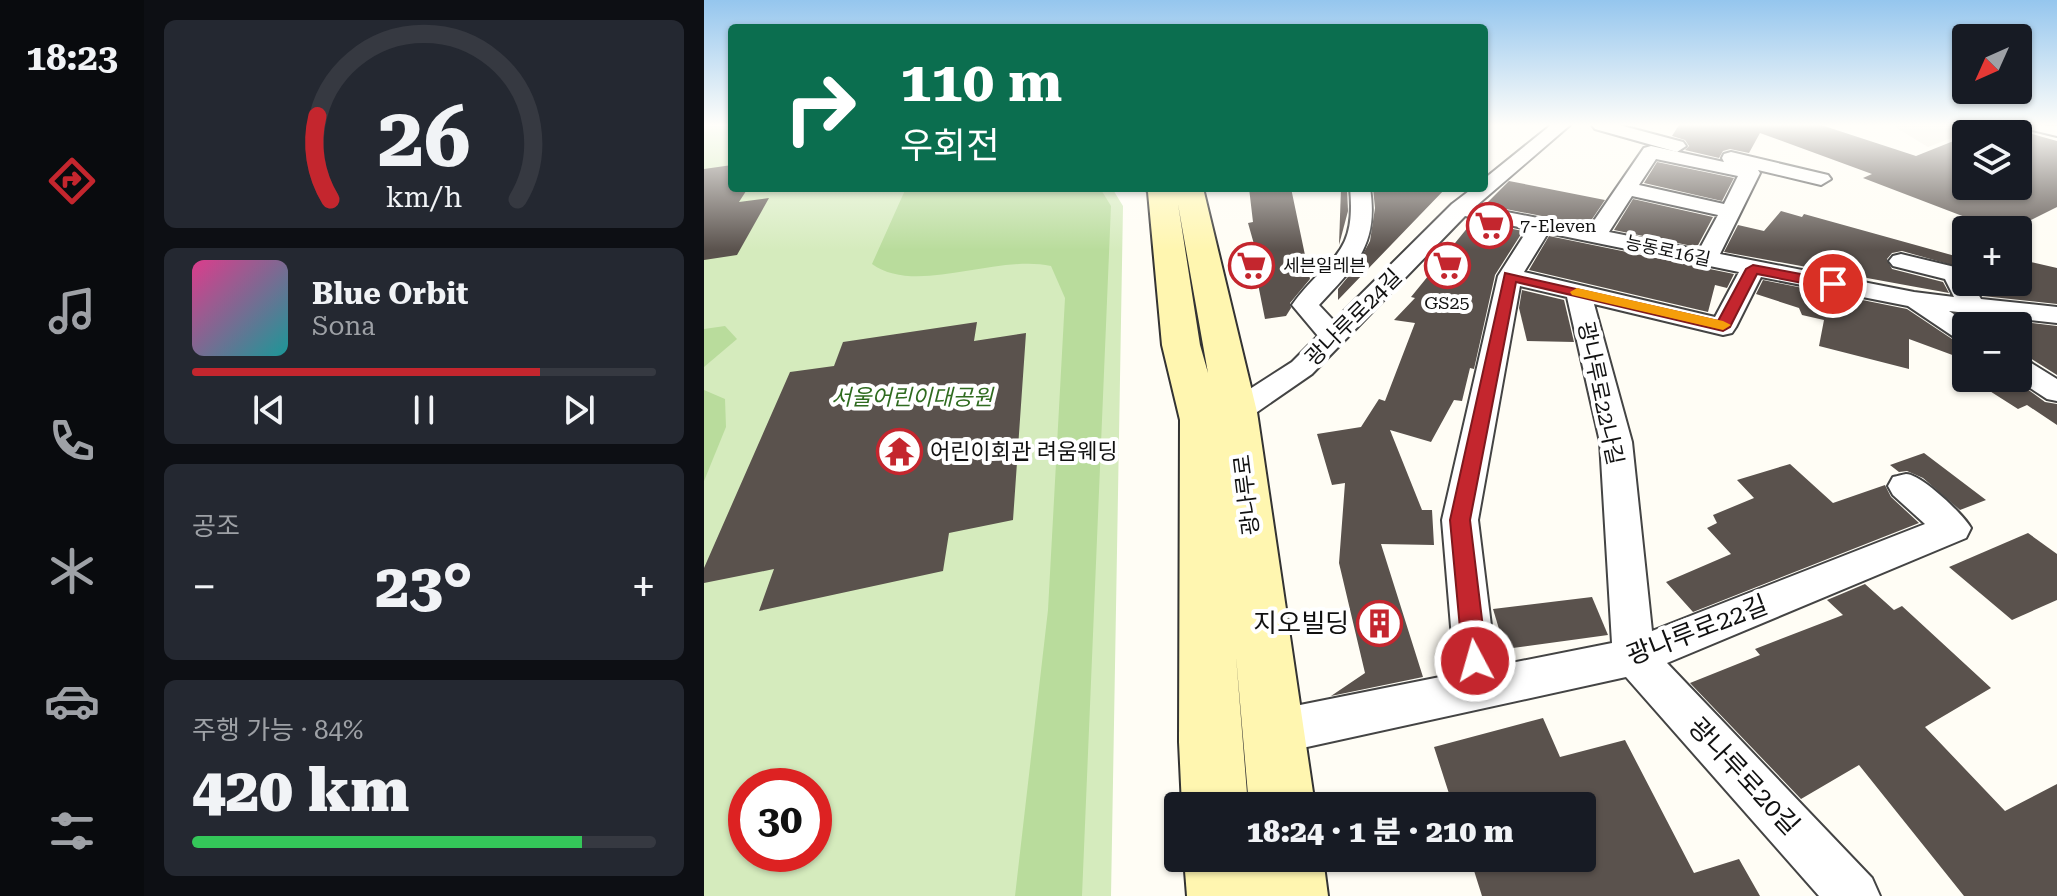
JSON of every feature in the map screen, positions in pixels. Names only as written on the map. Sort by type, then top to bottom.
[{"type":"main road","name":"광나루로","points":[[1162,192],[1181,345],[1218,416],[1210,742],[1214,792]]},
{"type":"main road","name":"광나루로","points":[[1190,192],[1218,416],[1275,732],[1281,792]]},
{"type":"main road","points":[[1220,872],[1223,896]]},
{"type":"main road","points":[[1289,872],[1292,896]]},
{"type":"street","points":[[1595,236],[1641,167]]},
{"type":"street","points":[[1706,259],[1750,173],[1721,167]]},
{"type":"street","points":[[1768,167],[1821,179]]},
{"type":"street","points":[[1626,188],[1730,212]]},
{"type":"street","points":[[1334,337],[1305,305],[1355,250],[1365,215],[1361,192]]},
{"type":"street","name":"광나루로24길","points":[[1218,416],[1302,368],[1476,192]]},
{"type":"street","name":"능동로16길","points":[[1460,209],[1914,300],[2057,315]]},
{"type":"street","points":[[1478,689],[1460,520],[1510,276],[1542,225]]},
{"type":"street","points":[[1901,261],[1954,274],[1972,306]]},
{"type":"street","name":"광나루로22나길","points":[[1634,657],[1616,442],[1579,293],[1723,327],[1753,269]]},
{"type":"street","points":[[1510,276],[1579,293]]},
{"type":"street","points":[[1914,300],[1952,324]]},
{"type":"street","points":[[2032,376],[2057,392]]},
{"type":"street","name":"광나루로22길","points":[[1275,732],[1634,657],[1953,528],[1905,486]]},
{"type":"street","name":"광나루로20길","points":[[1634,657],[1854,896]]},
{"type":"green space","name":"서울어린이대공원","points":[[704,167],[728,167],[728,192],[1114,192],[1123,206],[1111,896],[704,896]]},
{"type":"green space","points":[[904,192],[1102,192],[1111,206],[1082,896],[1015,896],[1048,610],[1065,298],[1051,266],[1006,265],[933,276],[911,276],[890,273],[872,264]]},
{"type":"green space","points":[[725,326],[737,339],[704,367],[704,329]]},
{"type":"green space","points":[[704,390],[725,399],[726,427],[704,481]]},
{"type":"building","points":[[728,167],[728,192],[745,192],[739,202],[769,198],[737,255],[704,260],[704,169]]},
{"type":"building","points":[[1654,167],[1680,167],[1734,178],[1722,201],[1644,183]]},
{"type":"building","points":[[1852,167],[1952,167],[1952,200],[2032,200],[2032,167],[2057,167],[2057,207],[2032,220],[2032,216],[1962,216],[1863,178],[1872,174]]},
{"type":"building","points":[[1509,181],[1605,200],[1588,225],[1485,205]]},
{"type":"building","points":[[1249,192],[1292,192],[1310,279],[1290,303],[1291,308],[1286,316],[1265,319],[1258,284],[1265,283],[1248,223],[1253,222]]},
{"type":"building","points":[[1341,192],[1347,192],[1348,211],[1339,245]]},
{"type":"building","points":[[1373,192],[1442,192],[1338,300],[1338,289],[1356,267],[1370,241],[1375,208]]},
{"type":"building","points":[[1633,199],[1713,217],[1697,247],[1614,230]]},
{"type":"building","points":[[1781,211],[1802,217],[1804,214],[1952,255],[1952,265],[1902,251],[1892,253],[1887,259],[1892,269],[1943,282],[1949,293],[1724,252],[1738,225],[1764,231]]},
{"type":"building","points":[[1473,221],[1523,231],[1495,275],[1474,369],[1470,368],[1462,401],[1454,400],[1431,442],[1390,430],[1422,510],[1432,510],[1434,545],[1381,544],[1423,677],[1331,696],[1365,673],[1339,563],[1345,483],[1332,485],[1317,434],[1361,427],[1379,399],[1385,401],[1415,323],[1394,320],[1415,298],[1411,297]]},
{"type":"building","points":[[1549,236],[1734,274],[1727,288],[1715,285],[1708,312],[1529,270]]},
{"type":"building","points":[[2032,262],[2057,268],[2057,304],[1983,296],[2032,296]]},
{"type":"building","points":[[1763,280],[1907,309],[1952,339],[1952,355],[1909,339],[1909,369],[1819,346],[1824,320],[1802,315],[1799,308],[1756,294]]},
{"type":"building","points":[[1522,290],[1564,300],[1574,342],[1527,341],[1519,308]]},
{"type":"building","points":[[977,322],[974,341],[1026,333],[1013,520],[949,533],[943,571],[759,611],[774,569],[704,583],[704,568],[790,372],[834,366],[843,342]]},
{"type":"building","points":[[2032,323],[2057,326],[2057,375],[2032,359]]},
{"type":"building","points":[[1991,392],[2031,392],[2045,402],[2057,404],[2057,425],[2027,405],[2018,409]]},
{"type":"building","points":[[1924,453],[1986,500],[1960,510],[1923,478],[1907,471],[1899,472],[1890,465]]},
{"type":"building","points":[[1790,464],[1833,503],[1885,485],[1891,497],[1919,523],[1693,612],[1666,582],[1731,554],[1707,528],[1717,523],[1713,515],[1754,498],[1737,480]]},
{"type":"building","points":[[2028,533],[2057,554],[2057,600],[2012,620],[1949,567]]},
{"type":"building","points":[[1865,584],[1894,610],[1902,606],[1991,688],[1925,727],[2005,811],[2057,784],[2057,896],[1964,896],[1859,765],[1801,799],[1690,683],[1760,655],[1755,649],[1843,615],[1827,600]]},
{"type":"building","points":[[1592,597],[1608,635],[1505,649],[1493,609]]},
{"type":"building","points":[[1543,718],[1560,757],[1625,740],[1694,873],[1739,859],[1760,896],[1482,896],[1474,872],[1596,872],[1596,792],[1448,792],[1434,747]]},
{"type":"slow traffic","points":[[1577,292],[1723,325]]},
{"type":"place","name":"7-Eleven","points":[[1489,226]]},
{"type":"place","name":"GS25","points":[[1447,265]]},
{"type":"place","name":"세븐일레븐","points":[[1252,266]]},
{"type":"place","name":"어린이회관 려움웨딩","points":[[899,451]]},
{"type":"place","name":"지오빌딩","points":[[1380,623]]},
{"type":"route","points":[[1475,661],[1460,520],[1510,276],[1723,327],[1753,269],[1833,284]]}]
